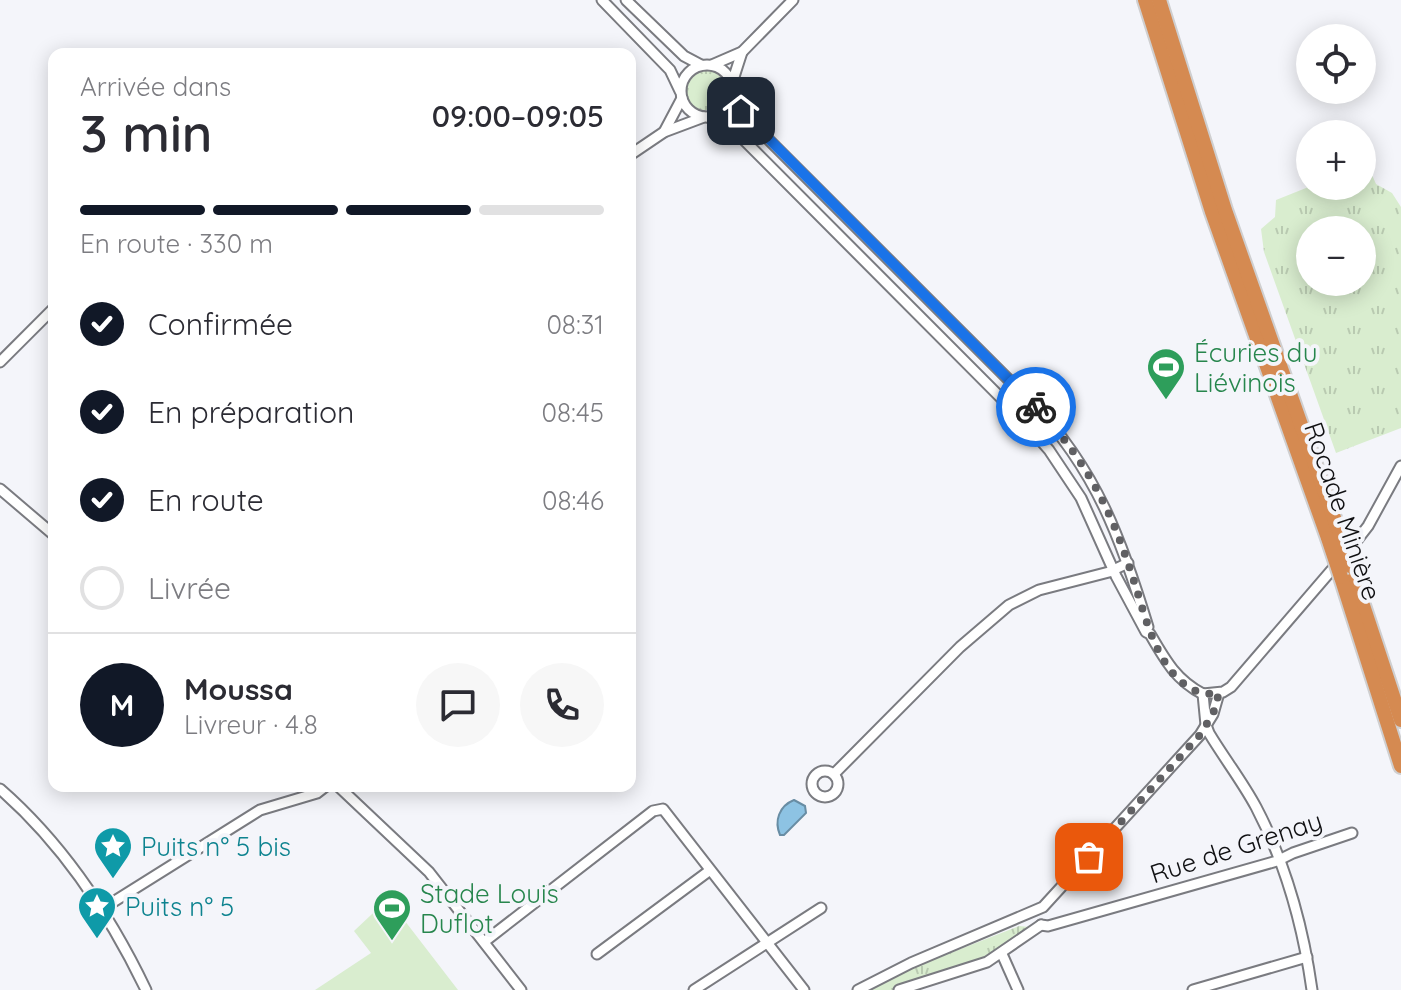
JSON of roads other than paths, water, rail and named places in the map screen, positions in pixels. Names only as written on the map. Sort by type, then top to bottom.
[{"type":"highway","name":"Rocade Minière","points":[[1145,0],[1212,212],[1333,535]]},
{"type":"highway","name":"Rocade Minière","points":[[1159,0],[1345,572],[1401,766]]},
{"type":"highway","name":"Rocade Minière","points":[[1345,572],[1401,720]]},
{"type":"street","points":[[602,0],[670,70],[690,111],[731,127],[1020,417],[1049,450],[1081,498],[1113,569],[1146,632],[1150,634]]},
{"type":"street","points":[[626,0],[684,56],[701,65],[712,65],[742,52],[793,0]]},
{"type":"street","points":[[636,151],[664,132],[725,109],[732,98],[732,83],[742,52]]},
{"type":"street","points":[[664,132],[681,95],[681,84],[688,72],[701,65]]},
{"type":"street","points":[[712,65],[724,71],[732,83]]},
{"type":"street","points":[[732,98],[760,131],[1065,439],[1100,497],[1128,563],[1150,634],[1173,673],[1203,694],[1219,693],[1231,687],[1368,526],[1401,466]]},
{"type":"street","points":[[0,362],[48,314]]},
{"type":"street","points":[[1049,450],[1065,439]]},
{"type":"street","points":[[0,489],[48,530]]},
{"type":"street","points":[[834,774],[960,647],[1009,605],[1039,590],[1096,576],[1128,563]]},
{"type":"street","points":[[858,990],[911,963],[1043,907],[1200,735],[1213,714],[1219,693]]},
{"type":"street","points":[[1203,694],[1206,725],[1252,799],[1281,859],[1307,957],[1312,990]]},
{"type":"street","points":[[0,789],[49,838],[102,909],[146,990]]},
{"type":"street","points":[[102,909],[260,810],[318,792]]},
{"type":"street","points":[[344,792],[429,872],[521,990]]},
{"type":"street","points":[[484,942],[653,811],[663,809],[804,990]]},
{"type":"street","name":"Rue de Grenay","points":[[1041,925],[1048,926],[1281,859],[1352,833]]},
{"type":"street","points":[[597,954],[709,871]]},
{"type":"street","points":[[694,990],[821,908]]},
{"type":"street","points":[[899,990],[987,962],[1002,954],[1041,925],[1029,915]]},
{"type":"street","points":[[1002,954],[1018,990]]},
{"type":"street","points":[[1193,990],[1307,957]]},
{"type":"water","points":[[794,800],[805,806],[806,813],[784,835],[780,835],[779,814]]},
{"type":"place","name":"Écuries du Liévinois","points":[[1166,401]]},
{"type":"place","name":"Puits n° 5 bis","points":[[113,880]]},
{"type":"place","name":"Puits n° 5","points":[[97,940]]},
{"type":"place","name":"Stade Louis Duflot","points":[[392,942]]}]
